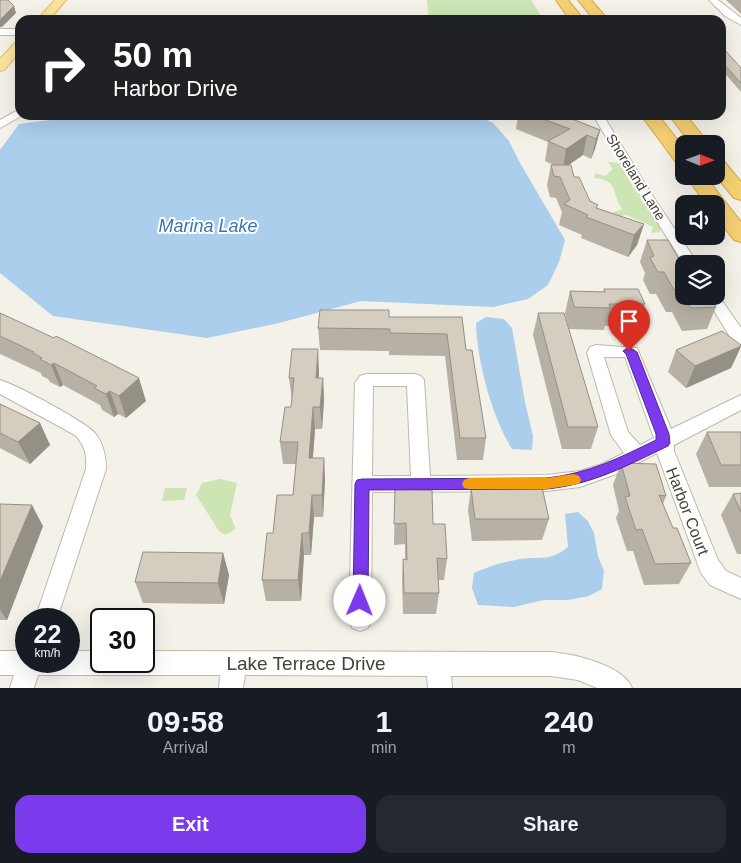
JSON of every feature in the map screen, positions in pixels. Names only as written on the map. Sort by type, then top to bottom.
[{"type":"highway","points":[[562,0],[573,15]]},
{"type":"highway","points":[[585,0],[598,15]]},
{"type":"highway","points":[[653,120],[675,149]]},
{"type":"highway","points":[[681,120],[693,135]]},
{"type":"highway","points":[[725,175],[741,194]]},
{"type":"highway","points":[[702,185],[741,236]]},
{"type":"main road","points":[[48,15],[61,0]]},
{"type":"main road","points":[[0,67],[15,50]]},
{"type":"street","points":[[713,0],[728,14],[741,22]]},
{"type":"street","points":[[0,32],[15,32]]},
{"type":"street","points":[[0,125],[15,115]]},
{"type":"street","name":"Shoreland Lane","points":[[601,120],[685,255]]},
{"type":"street","points":[[718,305],[741,341]]},
{"type":"street","name":"Harbor Court","points":[[637,456],[620,435],[595,353],[596,351],[631,352],[662,434],[665,452],[709,566],[714,574],[732,585]]},
{"type":"street","points":[[360,620],[364,383],[368,380],[415,380],[421,484]]},
{"type":"street","points":[[0,386],[81,430],[92,440],[94,447],[96,469],[50,608]]},
{"type":"street","points":[[362,484],[547,483],[567,481],[603,472],[741,402]]},
{"type":"street","name":"Lake Terrace Drive","points":[[80,662],[561,664],[590,671],[614,685]]},
{"type":"street","name":"Lake Terrace Drive","points":[[0,663],[15,663]]},
{"type":"street","points":[[231,688],[234,663]]},
{"type":"street","points":[[438,664],[440,688]]},
{"type":"street","points":[[22,688],[27,673]]},
{"type":"green space","points":[[427,0],[531,0],[541,15],[428,15]]},
{"type":"green space","points":[[608,162],[619,163],[641,200],[660,225],[660,232],[651,233],[653,227],[627,215],[617,217],[612,213],[622,209],[611,184],[602,179],[594,178],[595,173],[605,176],[613,169]]},
{"type":"green space","points":[[220,479],[237,483],[230,515],[236,529],[225,535],[219,531],[196,495],[202,483]]},
{"type":"green space","points":[[165,488],[187,488],[184,500],[162,501]]},
{"type":"water","name":"Marina Lake","points":[[50,120],[487,120],[493,123],[509,141],[565,240],[559,262],[548,285],[528,299],[493,307],[361,301],[279,323],[207,338],[53,316],[0,273],[0,150],[19,124]]},
{"type":"water","points":[[486,317],[504,319],[512,328],[533,436],[532,450],[512,449],[492,405],[479,354],[477,338],[476,323]]},
{"type":"water","points":[[578,512],[588,521],[594,533],[598,556],[604,571],[602,589],[589,596],[568,600],[544,600],[514,607],[478,605],[472,588],[474,573],[508,561],[545,558],[556,555],[568,547],[565,514]]},
{"type":"building","points":[[0,0],[8,0],[14,6],[0,20]]},
{"type":"building","points":[[726,51],[741,68],[741,83],[726,66]]},
{"type":"building","points":[[546,120],[575,120],[600,130],[596,139],[587,135],[566,149],[548,141],[570,129]]},
{"type":"building","points":[[551,165],[571,165],[574,177],[579,177],[590,201],[598,205],[596,208],[644,224],[634,235],[586,217],[588,215],[564,204],[570,200],[560,177],[554,176]]},
{"type":"building","points":[[647,240],[668,240],[677,255],[675,255],[675,290],[664,272],[658,272],[650,258],[654,256]]},
{"type":"building","points":[[604,289],[638,289],[645,304],[609,304],[610,308],[574,307],[570,291],[605,292]]},
{"type":"building","points":[[689,305],[715,305],[716,307],[691,308]]},
{"type":"building","points":[[320,310],[389,310],[389,317],[462,317],[466,350],[472,350],[486,438],[460,438],[447,334],[390,333],[390,329],[318,328]]},
{"type":"building","points":[[0,313],[54,338],[56,336],[139,378],[119,396],[110,391],[106,394],[94,388],[97,386],[54,363],[51,365],[40,359],[42,358],[34,352],[0,336]]},
{"type":"building","points":[[538,313],[564,313],[598,427],[568,427]]},
{"type":"building","points":[[722,331],[741,346],[695,366],[676,350]]},
{"type":"building","points":[[292,349],[318,349],[316,378],[323,378],[320,407],[313,407],[309,458],[324,458],[322,495],[312,495],[309,533],[302,533],[298,580],[262,580],[267,533],[273,533],[277,495],[293,495],[298,442],[280,442],[285,407],[291,407],[294,378],[289,378]]},
{"type":"building","points":[[0,404],[40,423],[18,442],[0,433]]},
{"type":"building","points":[[707,432],[741,432],[741,465],[721,465]]},
{"type":"building","points":[[621,463],[656,464],[666,496],[659,495],[673,528],[677,528],[691,563],[655,564],[642,529],[636,530],[625,497],[630,496]]},
{"type":"building","points":[[542,487],[549,519],[475,519],[471,488]]},
{"type":"building","points":[[395,489],[432,490],[433,524],[445,524],[447,559],[437,558],[439,593],[404,593],[403,559],[407,560],[406,523],[394,524]]},
{"type":"building","points":[[741,493],[741,512],[733,494]]},
{"type":"building","points":[[0,504],[32,505],[0,581]]},
{"type":"building","points":[[143,552],[223,553],[218,583],[135,582]]},
{"type":"slow traffic","points":[[469,484],[547,483],[574,480]]},
{"type":"route","points":[[360,601],[362,484],[547,483],[567,481],[603,472],[663,443],[662,434],[629,351]]}]
